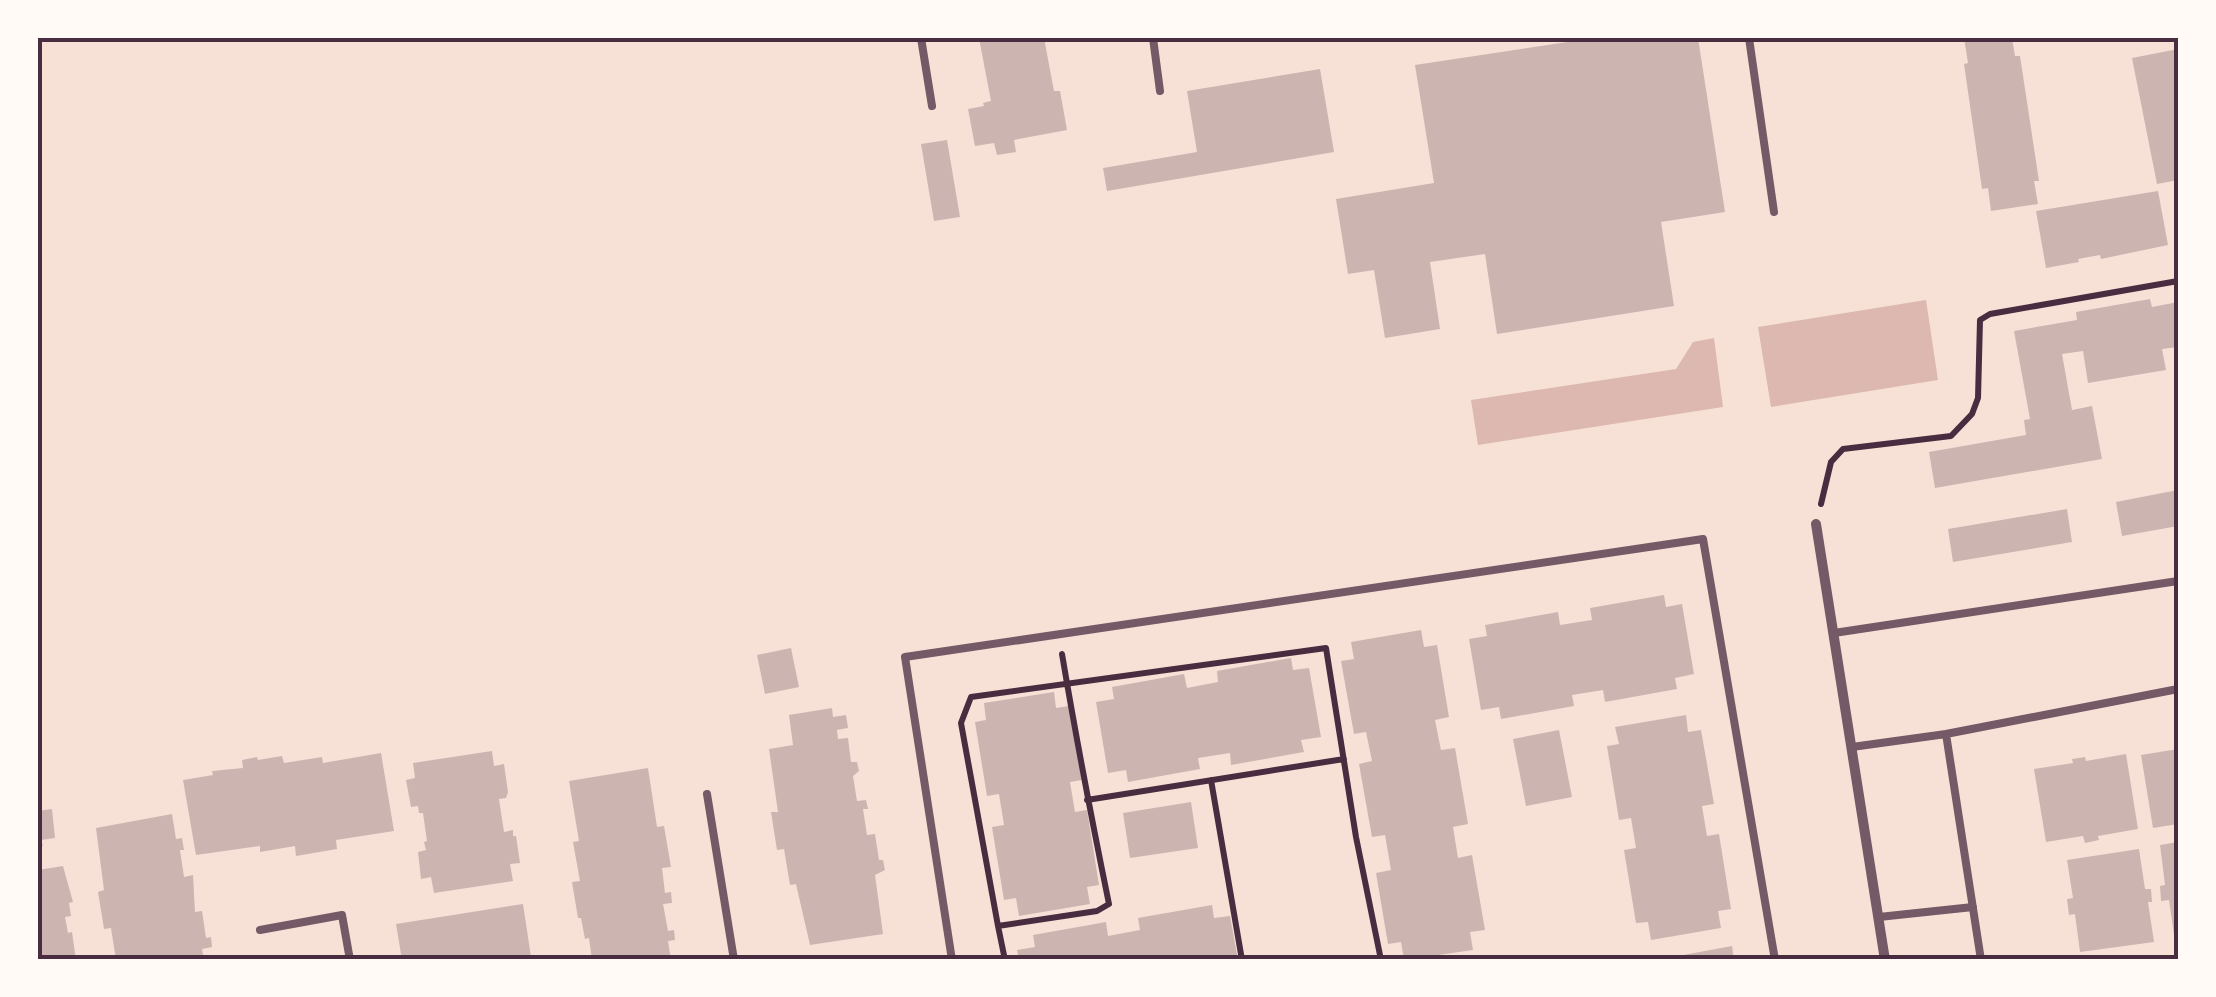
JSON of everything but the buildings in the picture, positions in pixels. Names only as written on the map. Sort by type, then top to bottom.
[{"type":"street","points":[[1816,524],[1885,960]]},
{"type":"lane","points":[[921,38],[932,106]]},
{"type":"lane","points":[[1153,38],[1160,91]]},
{"type":"lane","points":[[1749,38],[1774,212]]},
{"type":"lane","points":[[952,960],[905,657],[1703,538],[1775,960]]},
{"type":"lane","points":[[1834,633],[2178,581]]},
{"type":"lane","points":[[1852,747],[1946,734],[2178,689]]},
{"type":"lane","points":[[1946,734],[1981,960]]},
{"type":"lane","points":[[707,794],[734,960]]},
{"type":"lane","points":[[1879,918],[1973,907]]},
{"type":"lane","points":[[260,930],[342,915],[350,960]]},
{"type":"path","points":[[1816,524],[1831,462],[1843,449],[1951,436],[1972,414],[1978,398],[1980,320],[1990,314],[2178,281]]},
{"type":"path","points":[[998,926],[1097,911],[1109,904],[1059,634]]},
{"type":"path","points":[[1005,960],[961,723],[971,698],[1326,648],[1380,960]]},
{"type":"path","points":[[1088,800],[1344,759]]},
{"type":"path","points":[[1212,780],[1242,960]]},
{"type":"shaded area","points":[[1926,300],[1938,380],[1771,407],[1758,327]]},
{"type":"shaded area","points":[[1714,338],[1723,407],[1478,445],[1471,400],[1676,369],[1693,342]]}]
